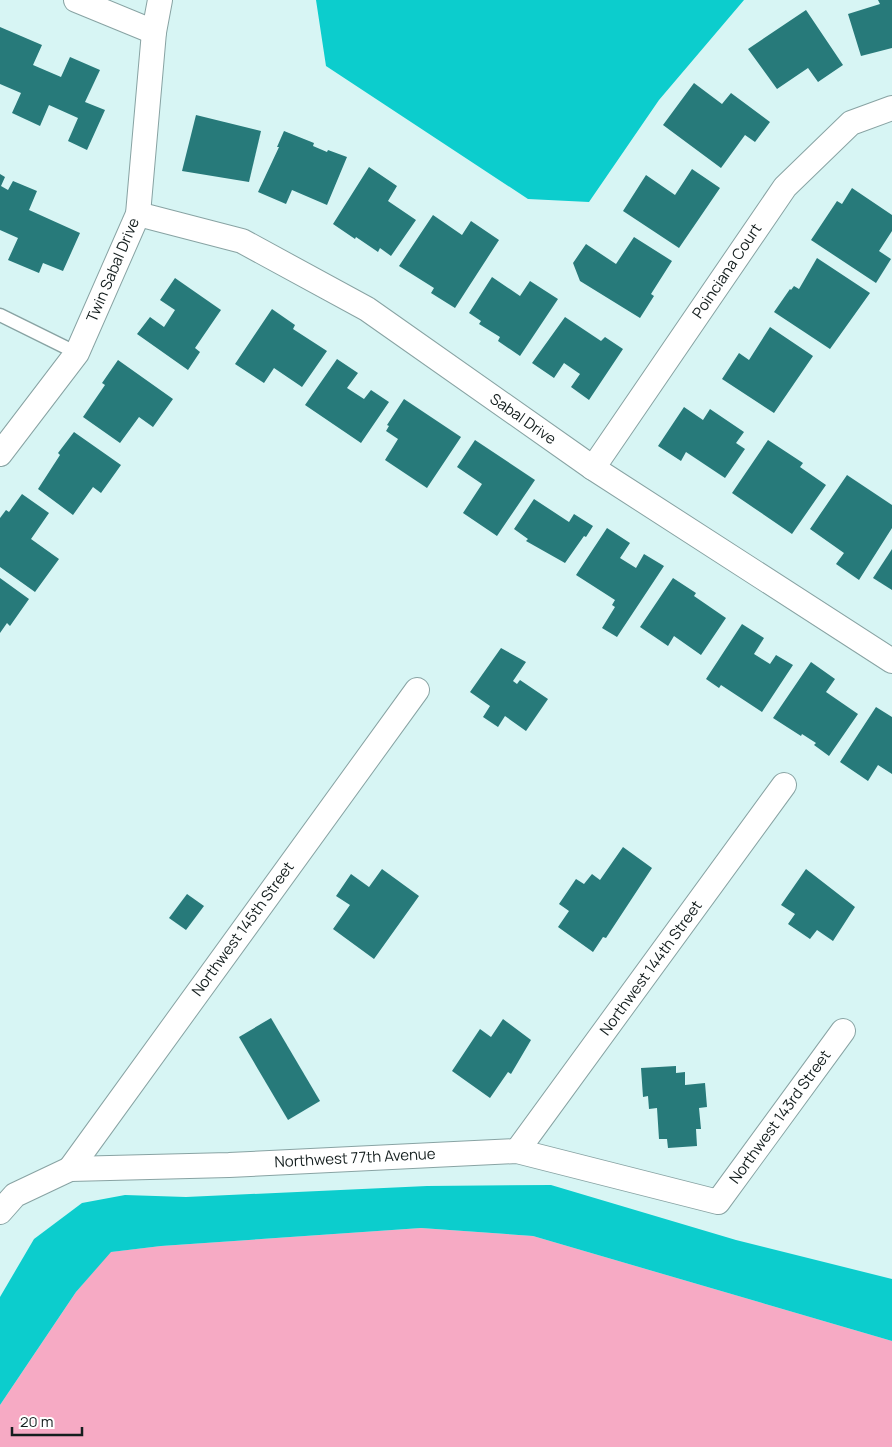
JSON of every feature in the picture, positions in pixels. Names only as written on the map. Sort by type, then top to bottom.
[{"type":"street","points":[[76,0],[154,32]]},
{"type":"street","name":"Twin Sabal Drive","points":[[0,454],[77,353],[138,214],[154,32],[160,0]]},
{"type":"street","name":"Poinciana Court","points":[[593,468],[785,187],[851,123],[892,108]]},
{"type":"street","name":"Sabal Drive","points":[[138,214],[242,241],[367,308],[593,468],[892,661]]},
{"type":"street","name":"Northwest 145th Street","points":[[70,1169],[417,690]]},
{"type":"street","name":"Northwest 144th Street","points":[[517,1151],[784,785]]},
{"type":"street","name":"Northwest 143rd Street","points":[[718,1202],[843,1031]]},
{"type":"street","name":"Northwest 77th Avenue","points":[[0,1212],[15,1195],[70,1169],[229,1165],[517,1151],[718,1202]]},
{"type":"lane","points":[[0,315],[77,353]]},
{"type":"shaded area","points":[[421,1228],[533,1236],[892,1341],[892,1447],[0,1447],[0,1405],[76,1292],[110,1252],[161,1246]]},
{"type":"water","points":[[316,0],[744,0],[659,100],[589,202],[528,199],[326,66]]},
{"type":"water","points":[[551,1185],[736,1240],[892,1279],[892,1341],[533,1236],[421,1228],[161,1246],[111,1252],[76,1292],[0,1405],[0,1297],[34,1239],[82,1203],[125,1195],[186,1197],[427,1186]]},
{"type":"building","points":[[878,0],[892,0],[892,48],[861,56],[848,14],[880,4]]},
{"type":"building","points":[[806,10],[843,65],[818,82],[808,68],[777,89],[748,49]]},
{"type":"building","points":[[0,27],[42,45],[33,65],[61,77],[70,57],[100,70],[85,102],[105,110],[87,150],[68,141],[78,118],[49,105],[40,126],[12,113],[21,93],[0,84]]},
{"type":"building","points":[[694,83],[722,104],[731,93],[770,122],[755,142],[745,135],[721,168],[663,125]]},
{"type":"building","points":[[196,115],[261,131],[249,182],[182,171]]},
{"type":"building","points":[[284,131],[314,143],[313,146],[327,152],[328,150],[347,157],[327,205],[292,190],[286,204],[258,192],[279,147],[277,147]]},
{"type":"building","points":[[369,167],[397,186],[388,201],[416,220],[391,256],[380,248],[378,252],[333,224]]},
{"type":"building","points":[[692,169],[720,188],[679,248],[623,211],[646,175],[675,195]]},
{"type":"building","points":[[0,174],[5,177],[1,186],[8,190],[13,181],[37,191],[29,210],[80,233],[63,271],[43,263],[39,273],[8,260],[18,238],[0,230]]},
{"type":"building","points":[[852,188],[892,215],[892,231],[879,251],[891,259],[876,283],[811,240],[837,201],[842,204]]},
{"type":"building","points":[[433,215],[462,235],[471,221],[499,240],[455,308],[431,293],[434,288],[399,266]]},
{"type":"building","points":[[634,237],[672,261],[651,294],[654,296],[640,318],[580,281],[573,263],[586,244],[616,264]]},
{"type":"building","points":[[817,258],[870,293],[830,349],[774,312],[790,289],[794,286],[799,289]]},
{"type":"building","points":[[492,277],[520,296],[530,281],[558,299],[520,356],[498,341],[500,337],[479,324],[481,321],[469,313]]},
{"type":"building","points":[[175,278],[221,310],[195,348],[200,352],[188,370],[137,334],[150,317],[164,327],[175,310],[160,300]]},
{"type":"building","points":[[272,309],[295,325],[293,329],[327,351],[302,387],[274,368],[264,383],[235,364]]},
{"type":"building","points":[[565,317],[601,341],[605,337],[623,349],[589,400],[571,387],[580,374],[564,363],[554,378],[532,363]]},
{"type":"building","points":[[770,327],[813,356],[774,413],[722,379],[739,353],[749,360]]},
{"type":"building","points":[[337,359],[358,373],[347,388],[364,399],[371,390],[389,402],[361,443],[305,405]]},
{"type":"building","points":[[118,360],[173,399],[153,427],[139,417],[120,443],[83,417],[105,385],[102,383]]},
{"type":"building","points":[[404,399],[461,437],[427,488],[385,460],[398,439],[386,431],[389,426],[387,425]]},
{"type":"building","points":[[684,407],[703,420],[710,409],[744,432],[736,443],[745,449],[725,478],[686,452],[681,461],[658,446]]},
{"type":"building","points":[[74,432],[121,465],[101,493],[93,487],[73,515],[38,489],[60,455],[58,453]]},
{"type":"building","points":[[475,440],[535,480],[497,536],[463,513],[482,484],[457,467]]},
{"type":"building","points":[[768,440],[803,463],[800,467],[826,485],[792,534],[732,493]]},
{"type":"building","points":[[847,475],[892,505],[892,528],[859,580],[836,564],[844,553],[810,529]]},
{"type":"building","points":[[22,494],[49,513],[31,539],[59,559],[35,592],[0,567],[0,518],[6,510],[9,512]]},
{"type":"building","points":[[534,499],[569,522],[574,514],[593,526],[565,563],[526,541],[528,539],[514,529]]},
{"type":"building","points":[[607,528],[630,543],[620,558],[636,568],[644,554],[664,566],[617,637],[602,628],[615,607],[612,605],[615,600],[576,575]]},
{"type":"building","points":[[892,549],[892,590],[873,578]]},
{"type":"building","points":[[0,578],[29,599],[10,626],[7,623],[0,633]]},
{"type":"building","points":[[673,578],[696,593],[694,596],[726,618],[701,655],[674,636],[668,646],[640,627]]},
{"type":"building","points":[[742,624],[764,638],[754,654],[770,664],[776,655],[793,665],[762,712],[721,685],[719,688],[706,679]]},
{"type":"building","points":[[501,648],[526,662],[513,681],[517,684],[520,680],[548,699],[526,731],[505,716],[498,727],[483,717],[490,706],[470,692]]},
{"type":"building","points":[[811,662],[835,679],[826,692],[858,714],[829,756],[814,745],[816,743],[773,718]]},
{"type":"building","points":[[876,707],[892,717],[892,774],[878,765],[868,781],[840,762]]},
{"type":"building","points":[[623,847],[652,868],[606,938],[603,937],[593,952],[558,927],[569,911],[559,904],[576,879],[584,884],[592,874],[600,880]]},
{"type":"building","points":[[382,869],[419,896],[374,959],[333,929],[350,905],[336,896],[351,874],[369,887]]},
{"type":"building","points":[[806,869],[855,907],[833,941],[817,930],[810,939],[788,924],[795,914],[781,905]]},
{"type":"building","points":[[187,894],[204,906],[186,930],[169,918]]},
{"type":"building","points":[[271,1018],[320,1101],[288,1120],[239,1037]]},
{"type":"building","points":[[503,1019],[531,1040],[511,1074],[508,1072],[490,1098],[452,1071],[480,1029],[491,1037]]},
{"type":"building","points":[[676,1066],[676,1073],[685,1072],[685,1085],[705,1083],[707,1107],[699,1108],[701,1129],[696,1129],[697,1146],[668,1148],[667,1139],[659,1139],[657,1108],[649,1109],[648,1096],[643,1097],[641,1068]]}]
